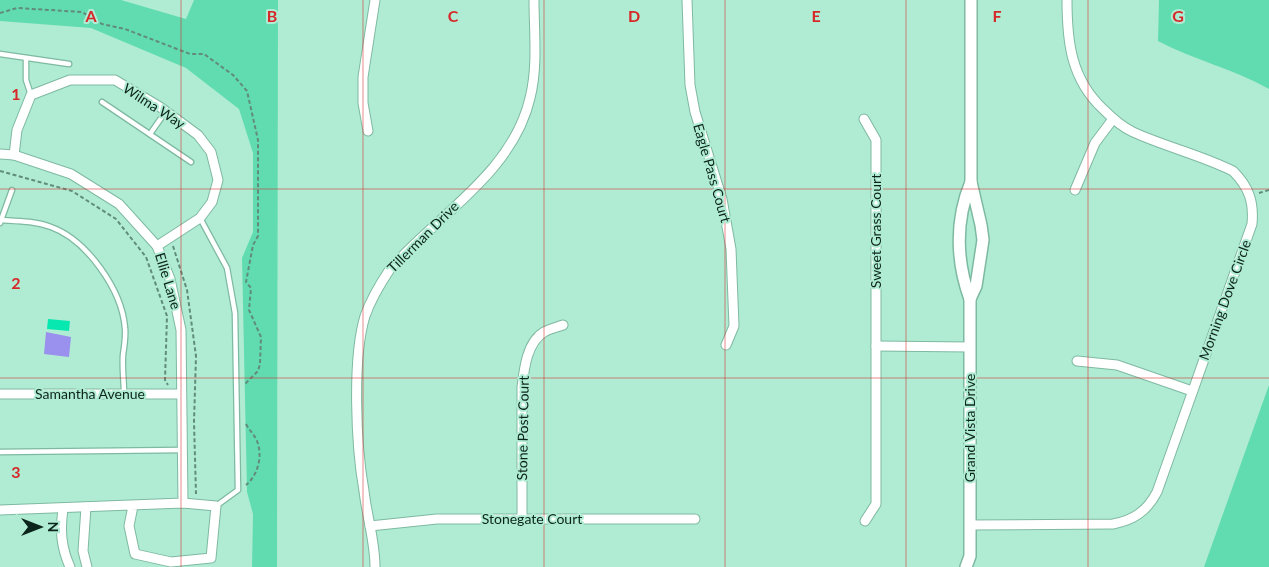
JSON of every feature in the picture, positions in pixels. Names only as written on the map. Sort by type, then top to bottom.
[{"type":"street","points":[[368,132],[363,103],[363,77],[375,0]]},
{"type":"street","name":"Tillerman Drive","points":[[375,567],[375,552],[359,448],[358,355],[365,316],[379,286],[390,269],[491,170],[515,138],[524,120],[534,80],[534,0]]},
{"type":"street","name":"Eagle Pass Court","points":[[687,0],[690,85],[695,112],[722,199],[731,249],[734,326],[726,345]]},
{"type":"street","name":"Grand Vista Drive","points":[[970,299],[976,286],[983,240],[980,217],[970,182],[971,0]]},
{"type":"street","name":"Morning Dove Circle","points":[[970,525],[1113,524],[1136,517],[1152,502],[1252,224],[1251,196],[1241,179],[1233,171],[1132,132],[1113,119],[1089,94],[1073,64],[1069,47],[1067,0]]},
{"type":"street","name":"Wilma Way","points":[[31,95],[70,80],[115,80],[166,111],[198,135],[211,152],[218,180],[212,202],[200,218],[157,246]]},
{"type":"street","points":[[14,156],[17,130],[31,95]]},
{"type":"street","name":"Sweet Grass Court","points":[[864,119],[876,140],[876,504],[865,521]]},
{"type":"street","points":[[1075,190],[1091,150],[1113,119]]},
{"type":"street","name":"Ellie Lane","points":[[0,154],[14,156],[71,174],[119,204],[157,246],[170,279],[181,330],[177,394],[182,450],[183,503]]},
{"type":"street","name":"Grand Vista Drive","points":[[970,182],[965,195],[958,240],[965,287],[970,299],[970,563]]},
{"type":"street","name":"Stone Post Court","points":[[522,519],[522,387],[524,370],[536,340],[544,332],[563,326]]},
{"type":"street","points":[[876,346],[970,346]]},
{"type":"street","points":[[1077,361],[1117,365],[1192,391]]},
{"type":"street","name":"Samantha Avenue","points":[[0,394],[177,394]]},
{"type":"street","points":[[0,510],[183,503],[216,506],[211,558],[171,562],[136,554],[129,526],[133,506]]},
{"type":"street","points":[[86,507],[83,550],[87,567]]},
{"type":"street","points":[[63,509],[60,531],[64,555],[70,567]]},
{"type":"street","name":"Stonegate Court","points":[[370,526],[437,519],[695,519]]},
{"type":"street","name":"Tillerman Drive","points":[[375,552],[382,567]]},
{"type":"lane","points":[[0,54],[69,64]]},
{"type":"lane","points":[[26,58],[26,80],[31,95]]},
{"type":"lane","points":[[102,102],[191,162]]},
{"type":"lane","points":[[150,134],[166,111]]},
{"type":"lane","points":[[12,190],[1,222],[32,222],[52,227],[73,239],[108,277],[119,304],[125,328],[123,358],[124,394]]},
{"type":"lane","points":[[200,218],[227,268],[235,313],[238,490],[216,506]]},
{"type":"lane","points":[[0,452],[182,450]]},
{"type":"path","points":[[0,171],[72,191],[116,219],[146,257],[167,316],[165,380],[177,394]]},
{"type":"green space","points":[[0,0],[121,0],[186,19],[194,0],[278,0],[277,567],[252,567],[253,514],[247,492],[242,258],[253,232],[253,153],[239,109],[186,68],[91,28],[0,21]]},
{"type":"green space","points":[[1159,0],[1269,0],[1269,89],[1158,41]]},
{"type":"green space","points":[[1269,385],[1269,567],[1204,567]]},
{"type":"shaded area","points":[[46,332],[71,337],[69,357],[44,354]]},
{"type":"building","points":[[48,319],[70,321],[69,331],[47,329]]}]
